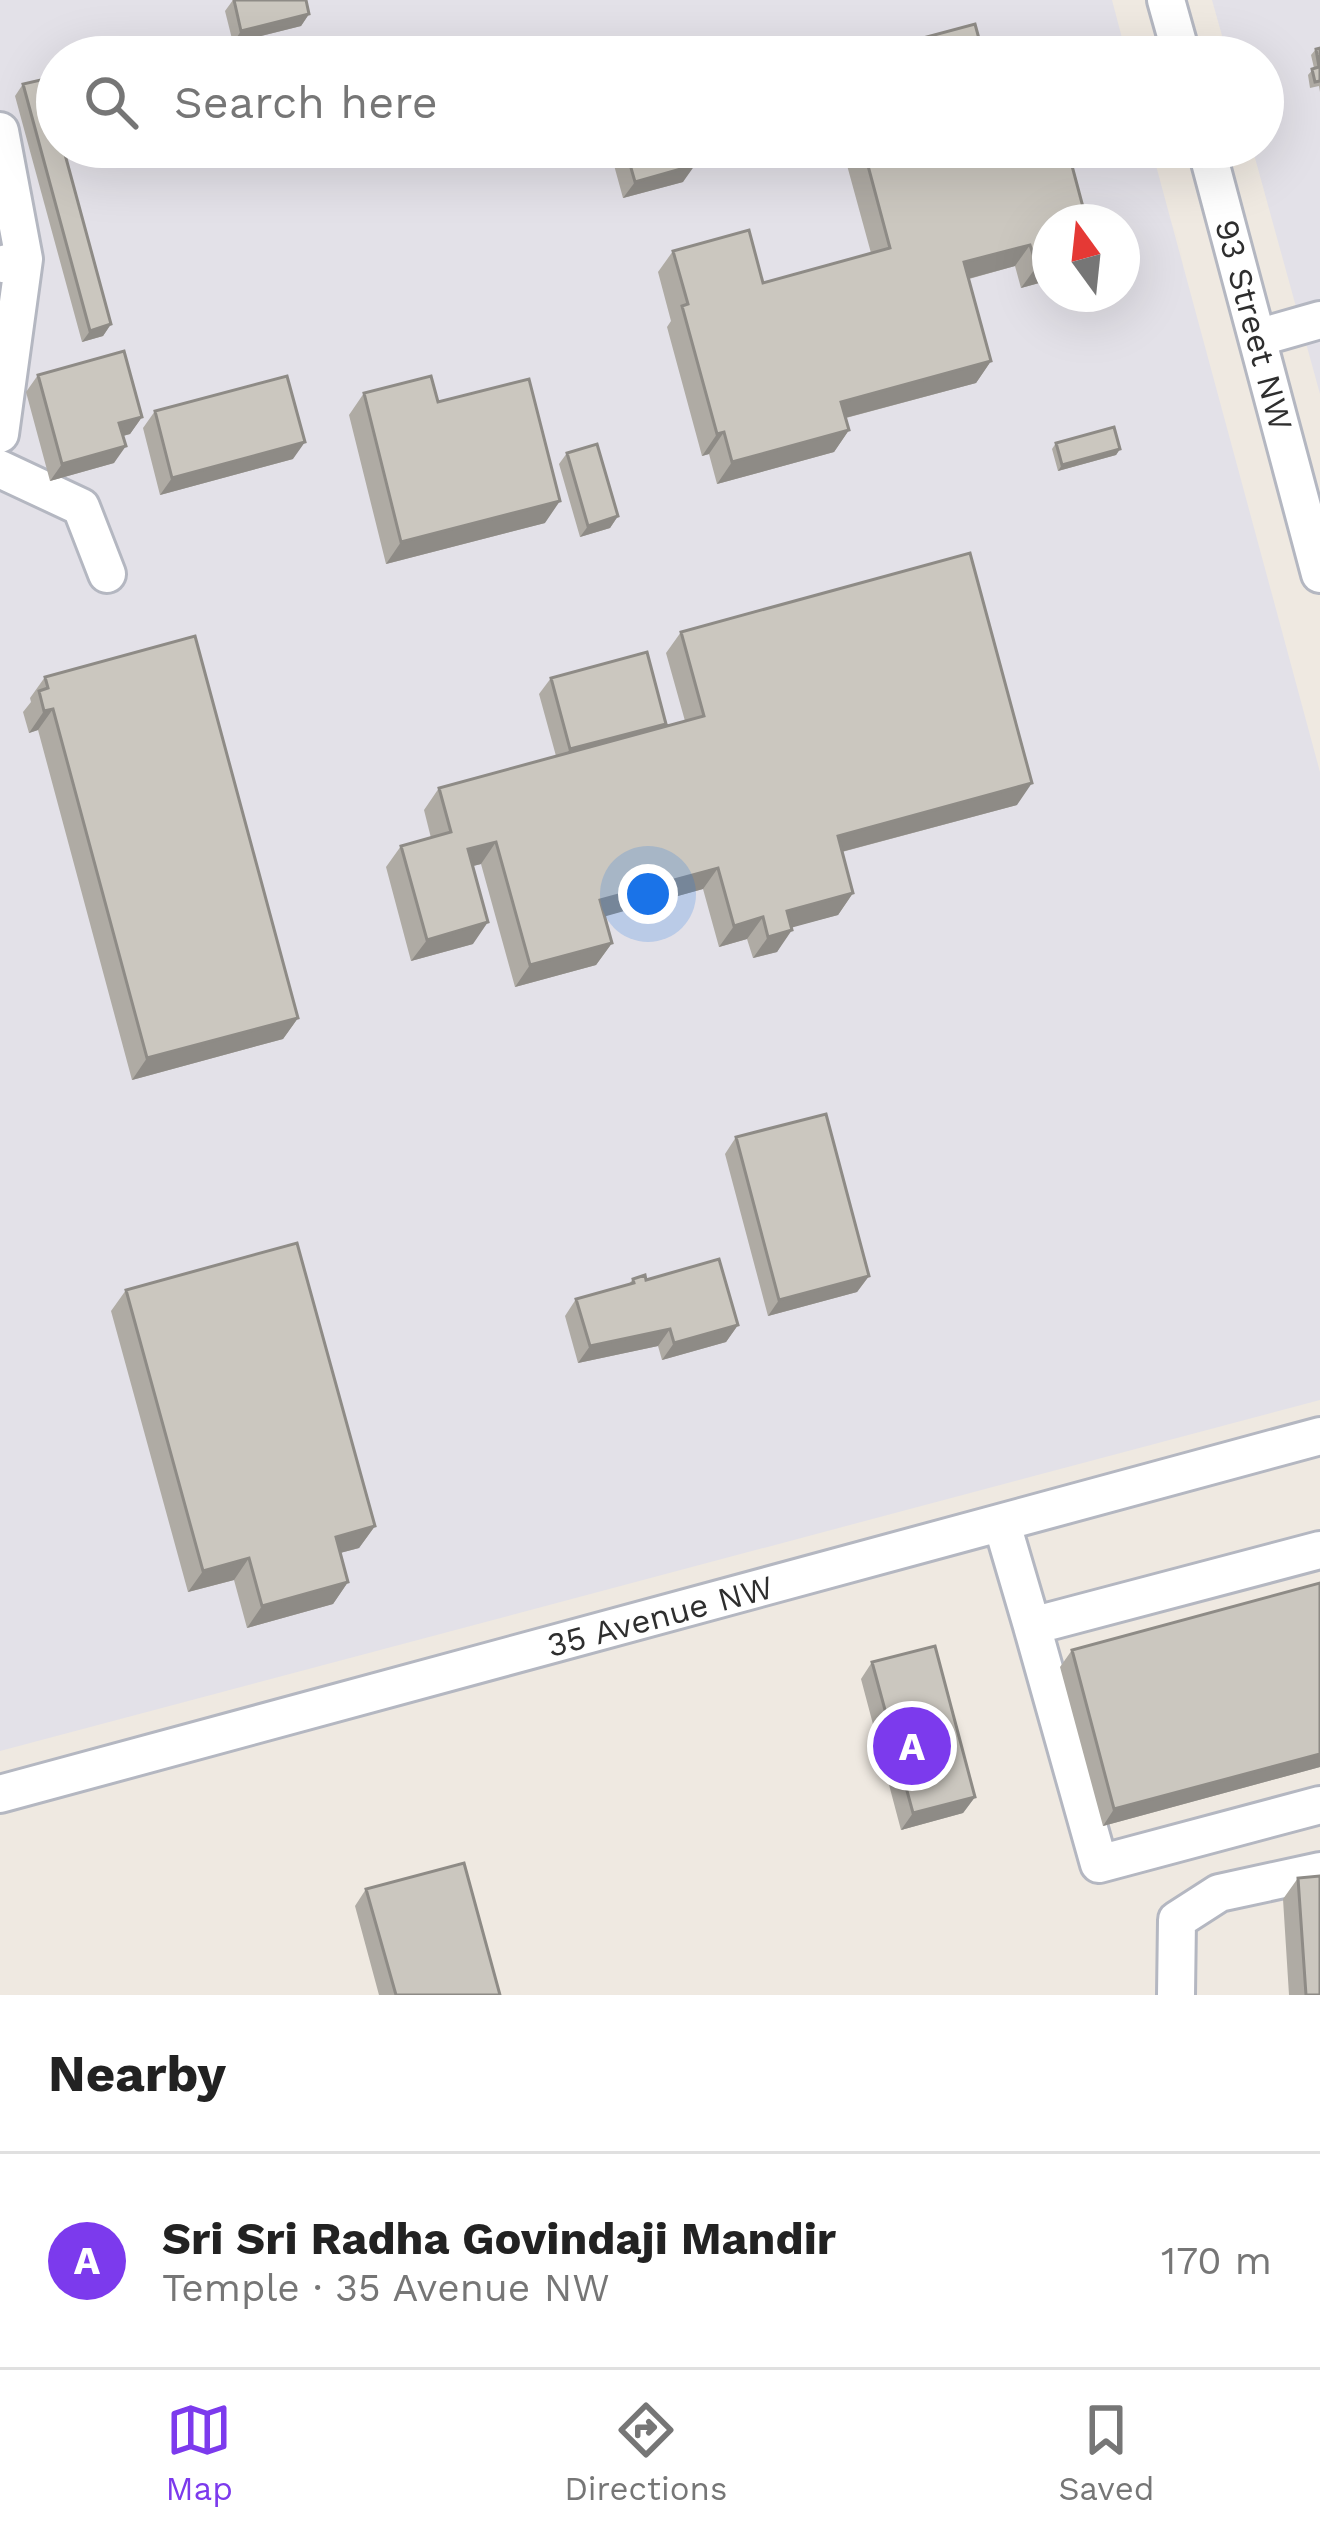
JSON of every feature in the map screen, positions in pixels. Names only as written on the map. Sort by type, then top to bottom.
[{"type":"street","points":[[1166,0],[1176,36]]},
{"type":"street","points":[[0,131],[12,262],[0,434]]},
{"type":"street","name":"93 Street NW","points":[[1212,168],[1317,553]]},
{"type":"street","points":[[1257,338],[1320,320]]},
{"type":"street","points":[[0,470],[81,507],[107,574]]},
{"type":"street","name":"35 Avenue NW","points":[[0,1794],[1320,1436]]},
{"type":"street","points":[[1002,1524],[1099,1864],[1320,1805]]},
{"type":"street","points":[[1032,1626],[1320,1550]]},
{"type":"street","points":[[1176,1995],[1172,1941],[1177,1920],[1219,1893],[1320,1870]]},
{"type":"shaded area","points":[[0,0],[1112,0],[1121,36],[36,36],[36,168],[1157,168],[1320,772],[1320,1400],[0,1751]]},
{"type":"shaded area","points":[[1212,0],[1320,0],[1320,394],[1258,168],[1284,168],[1284,36],[1222,36]]},
{"type":"building","points":[[234,0],[306,0],[309,14],[241,31]]},
{"type":"building","points":[[975,24],[978,36],[930,36]]},
{"type":"building","points":[[1320,48],[1320,81],[1315,82],[1312,69],[1319,67],[1316,49]]},
{"type":"building","points":[[36,81],[36,132],[23,84]]},
{"type":"building","points":[[46,168],[69,168],[111,324],[90,331]]},
{"type":"building","points":[[631,168],[684,168],[635,182]]},
{"type":"building","points":[[869,168],[1073,168],[1082,204],[1032,204],[1032,251],[1030,245],[964,262],[991,361],[841,402],[849,430],[732,462],[724,432],[717,434],[682,306],[688,304],[673,251],[749,230],[763,283],[890,248]]},
{"type":"building","points":[[124,351],[142,417],[119,423],[126,446],[62,464],[38,375]]},
{"type":"building","points":[[287,376],[305,442],[172,478],[155,411]]},
{"type":"building","points":[[431,376],[438,402],[529,379],[560,501],[401,542],[364,393]]},
{"type":"building","points":[[1114,427],[1120,449],[1062,465],[1056,443]]},
{"type":"building","points":[[597,444],[618,516],[588,526],[567,453]]},
{"type":"building","points":[[970,553],[1032,783],[838,836],[853,893],[787,911],[792,930],[768,937],[763,917],[734,926],[718,868],[600,900],[612,943],[530,965],[496,842],[468,849],[488,922],[427,940],[401,846],[451,832],[439,788],[704,716],[681,632]]},
{"type":"building","points":[[195,636],[298,1018],[147,1058],[53,709],[44,711],[39,691],[48,688],[45,677]]},
{"type":"building","points":[[647,652],[666,724],[570,749],[551,678]]},
{"type":"building","points":[[826,1114],[869,1276],[779,1300],[736,1137]]},
{"type":"building","points":[[297,1243],[375,1526],[336,1537],[348,1582],[262,1606],[249,1558],[203,1571],[126,1290]]},
{"type":"building","points":[[719,1259],[738,1325],[674,1343],[670,1329],[590,1346],[576,1299],[634,1283],[633,1279],[645,1275],[646,1280]]},
{"type":"building","points":[[1320,1583],[1320,1754],[1114,1809],[1072,1650]]},
{"type":"building","points":[[935,1646],[975,1797],[913,1813],[872,1662]]},
{"type":"building","points":[[464,1863],[500,1995],[396,1995],[366,1889]]},
{"type":"building","points":[[1320,1876],[1320,1995],[1306,1995],[1298,1878]]},
{"type":"place","name":"Sri Sri Radha Govindaji Mandir","points":[[912,1746]]}]
